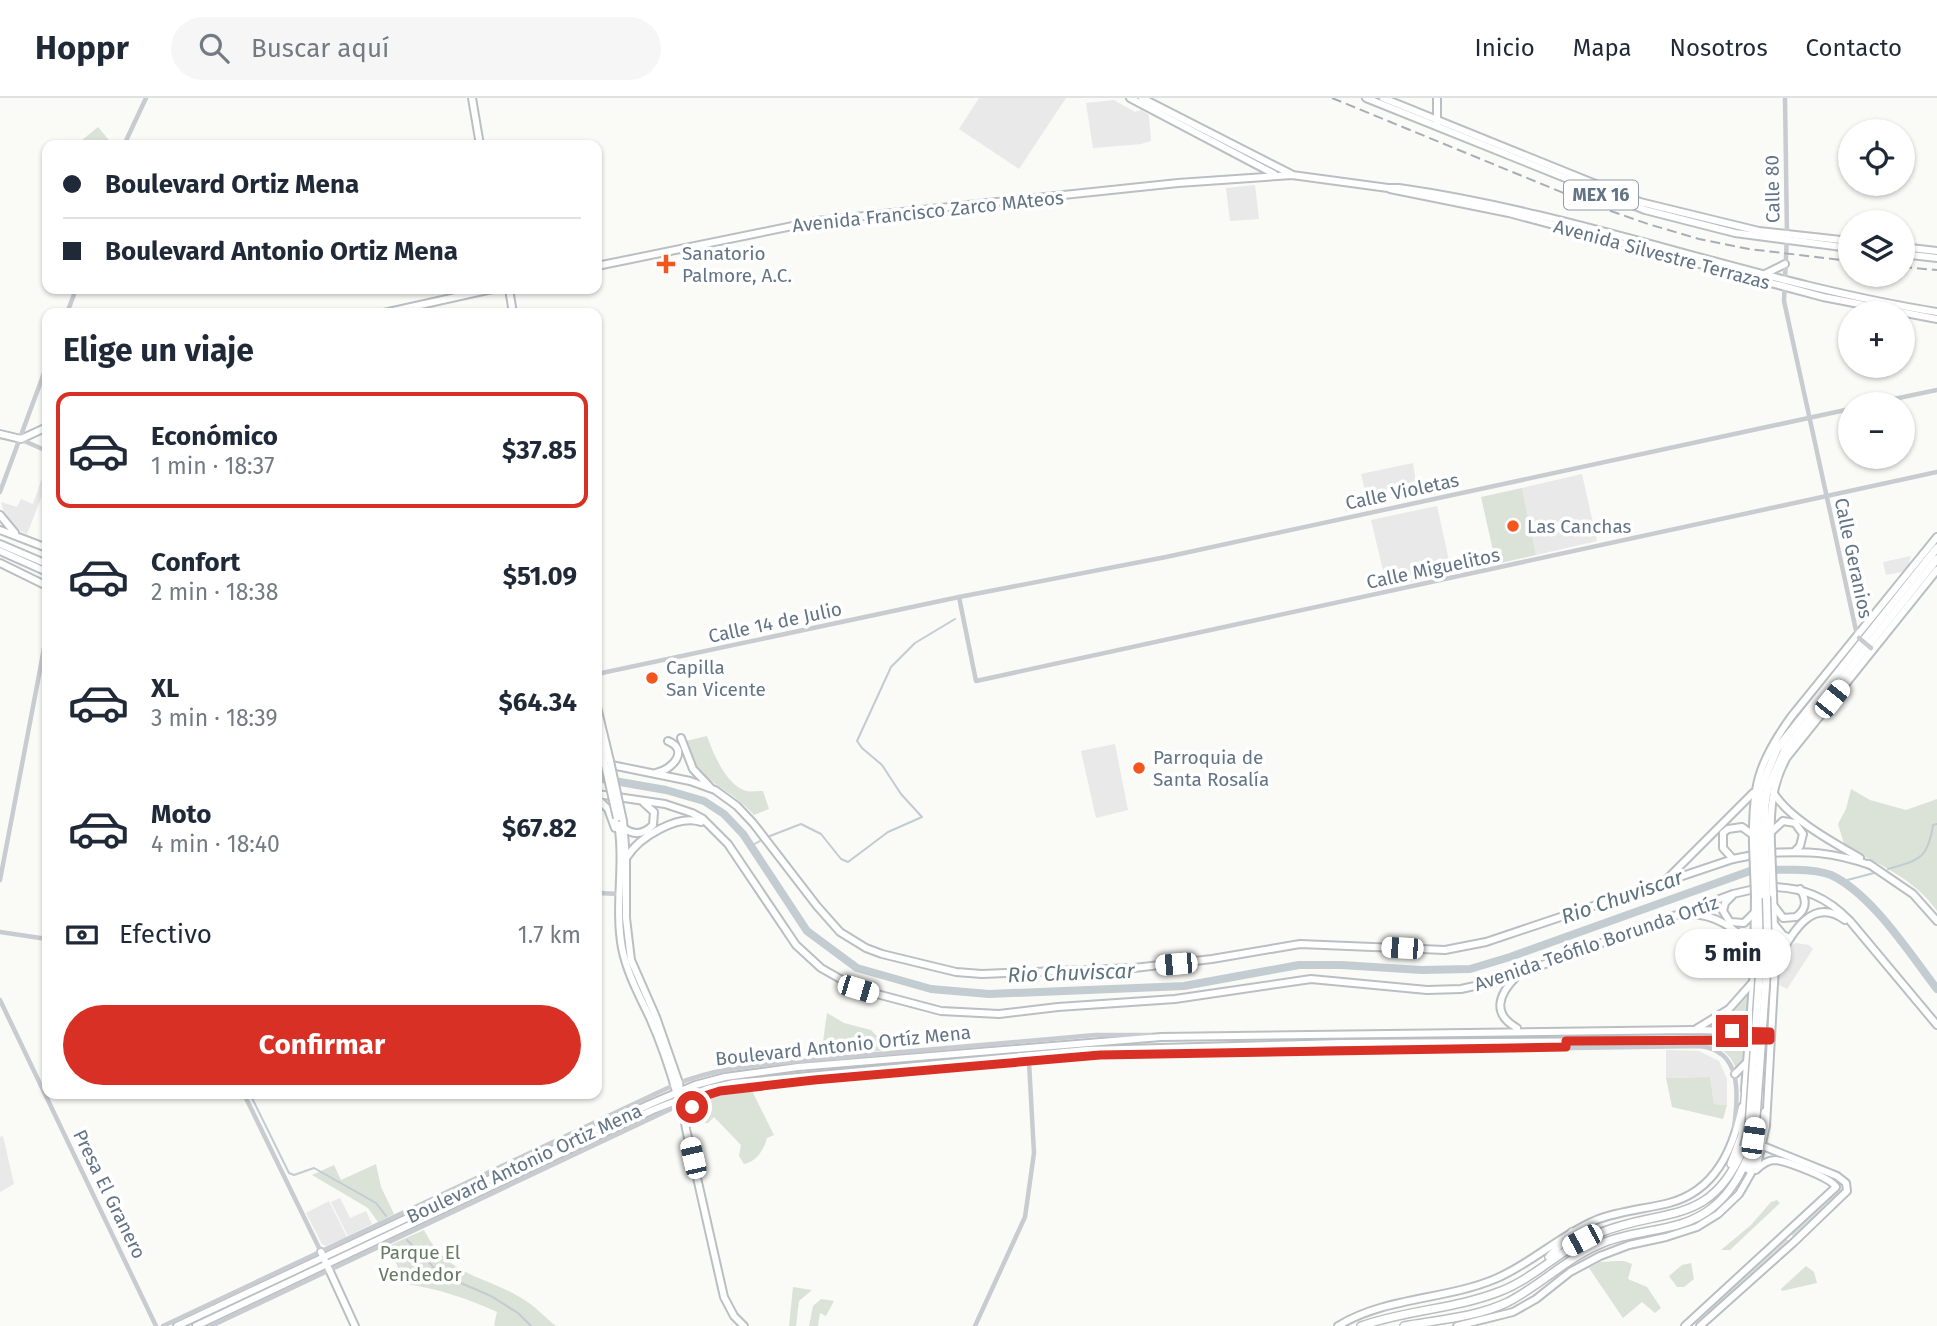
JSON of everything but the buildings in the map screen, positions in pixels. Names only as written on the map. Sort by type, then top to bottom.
[{"type":"highway","points":[[1361,1326],[1380,1319],[1487,1296],[1518,1283],[1567,1248],[1596,1234],[1625,1224],[1684,1211],[1709,1197],[1723,1183],[1747,1148],[1760,966],[1760,790],[1777,749],[1937,548]]},
{"type":"highway","points":[[1760,842],[1768,790],[1785,750],[1937,559]]},
{"type":"highway","points":[[1734,1185],[1756,1117],[1768,953],[1760,842],[1753,816]]},
{"type":"highway","points":[[1723,1183],[1742,1135],[1746,1087]]},
{"type":"highway","points":[[1404,1326],[1486,1310],[1505,1303],[1528,1291],[1572,1259],[1602,1243],[1674,1226],[1700,1216],[1713,1208],[1742,1179],[1755,1155],[1765,1112]]},
{"type":"highway","points":[[1544,1265],[1572,1232]]},
{"type":"main road","points":[[472,98],[479,140]]},
{"type":"main road","points":[[1130,98],[1276,175]]},
{"type":"main road","points":[[1142,98],[1292,175]]},
{"type":"main road","name":"MEX 16","points":[[1366,98],[1640,202],[1787,238],[1838,246]]},
{"type":"main road","name":"MEX 16","points":[[1383,98],[1437,124]]},
{"type":"main road","points":[[1437,98],[1437,124]]},
{"type":"main road","name":"Avenida Francisco Zarco MAteos","points":[[602,265],[817,221],[1178,183],[1292,175]]},
{"type":"main road","name":"Avenida Silvestre Terrazas","points":[[1292,175],[1388,188],[1399,187],[1514,208],[1765,275],[1823,297],[1937,319]]},
{"type":"main road","name":"Avenida Silvestre Terrazas","points":[[1388,188],[1400,193],[1509,213],[1783,283],[1937,312]]},
{"type":"main road","name":"MEX 16","points":[[1787,238],[1838,240]]},
{"type":"main road","points":[[1915,248],[1937,251]]},
{"type":"main road","points":[[1915,255],[1937,258]]},
{"type":"main road","points":[[1765,275],[1785,264]]},
{"type":"main road","points":[[406,308],[470,294]]},
{"type":"main road","points":[[0,435],[21,439],[42,429]]},
{"type":"main road","points":[[0,515],[19,537]]},
{"type":"main road","points":[[0,530],[42,546]]},
{"type":"main road","points":[[1753,816],[1754,792],[1762,763],[1772,745],[1937,537]]},
{"type":"main road","points":[[0,544],[42,563]]},
{"type":"main road","points":[[0,551],[42,570]]},
{"type":"main road","points":[[0,563],[42,584]]},
{"type":"main road","points":[[1770,833],[1773,792],[1791,750],[1937,570]]},
{"type":"main road","points":[[681,738],[693,769],[715,790]]},
{"type":"main road","points":[[650,774],[667,770],[676,761],[676,745],[668,741]]},
{"type":"main road","points":[[604,761],[621,822],[622,894],[631,960],[656,1017],[680,1096],[724,1297],[744,1326]]},
{"type":"main road","name":"Avenida Teófilo Borunda Ortíz","points":[[604,761],[650,774],[690,781],[715,790],[753,822],[829,922],[840,932],[866,948],[882,954],[956,972],[982,974],[1134,968],[1212,960],[1300,943],[1424,949],[1461,948],[1733,859],[1764,853],[1794,852],[1832,854],[1870,865]]},
{"type":"main road","points":[[1663,882],[1754,792]]},
{"type":"main road","points":[[1773,792],[1780,803],[1797,816],[1913,894],[1937,921]]},
{"type":"main road","name":"Avenida Teófilo Borunda Ortíz","points":[[602,797],[640,801],[692,813],[712,827],[728,844],[796,945],[821,968],[858,989],[941,1011],[999,1014],[1175,999],[1311,979],[1427,990],[1461,989],[1519,973],[1733,894],[1760,887],[1800,889]]},
{"type":"main road","points":[[621,822],[632,834],[638,834],[653,825],[653,811],[640,801]]},
{"type":"main road","points":[[602,803],[612,817],[623,857]]},
{"type":"main road","points":[[623,857],[639,842],[676,822],[693,819],[712,827]]},
{"type":"main road","points":[[1760,842],[1783,821],[1795,823],[1803,834],[1800,846],[1794,852]]},
{"type":"main road","points":[[621,822],[623,857]]},
{"type":"main road","points":[[1733,859],[1723,848],[1723,833],[1728,829],[1742,827],[1760,842],[1773,894],[1774,966],[1763,1146],[1751,1176]]},
{"type":"main road","points":[[1773,905],[1783,918],[1796,917],[1805,904],[1800,889]]},
{"type":"main road","points":[[1800,889],[1834,905],[1937,1025]]},
{"type":"main road","points":[[1733,894],[1725,903],[1723,911],[1730,922],[1744,923],[1755,912]]},
{"type":"main road","points":[[1338,1326],[1378,1308],[1494,1280],[1572,1232],[1601,1218],[1669,1203],[1694,1192],[1716,1173],[1734,1139],[1746,1087],[1758,895]]},
{"type":"main road","points":[[1774,966],[1790,939],[1807,918],[1821,912],[1830,912],[1846,922],[1868,943]]},
{"type":"main road","points":[[1663,920],[1687,914],[1704,914],[1742,936],[1755,950]]},
{"type":"main road","points":[[1774,923],[1783,935],[1790,939]]},
{"type":"main road","points":[[1517,1028],[1505,1020],[1500,1005],[1505,988],[1519,973]]},
{"type":"main road","points":[[1694,1030],[1729,1009],[1753,982]]},
{"type":"main road","name":"Boulevard Antonio Ortiz Mena","points":[[196,1326],[325,1261],[680,1096],[734,1083],[1029,1054],[1161,1037],[1694,1030],[1750,1036]]},
{"type":"main road","name":"Boulevard Antonio Ortiz Mena","points":[[1029,1054],[1212,1046],[1566,1044],[1770,1036]]},
{"type":"main road","points":[[1735,1074],[1748,1061]]},
{"type":"main road","points":[[686,1129],[698,1098]]},
{"type":"main road","points":[[1700,1326],[1842,1198],[1848,1189],[1846,1183],[1837,1176],[1763,1146]]},
{"type":"main road","points":[[1457,1326],[1513,1312],[1536,1299],[1570,1272],[1600,1255],[1697,1227],[1729,1205],[1751,1176],[1765,1163],[1777,1160],[1827,1179],[1835,1185],[1834,1190],[1821,1203],[1685,1326]]},
{"type":"main road","points":[[325,1261],[355,1326]]},
{"type":"main road","name":"Boulevard Antonio Ortiz Mena","points":[[177,1326],[241,1293],[325,1261]]},
{"type":"street","points":[[126,140],[146,98]]},
{"type":"street","name":"Calle 80","points":[[1783,283],[1787,238],[1785,98]]},
{"type":"street","name":"Calle Geranios","points":[[1783,283],[1789,328],[1858,637]]},
{"type":"street","points":[[0,492],[42,379]]},
{"type":"street","points":[[1915,395],[1937,390]]},
{"type":"street","name":"Calle Violetas","points":[[959,597],[1120,567],[1838,411]]},
{"type":"street","points":[[21,439],[42,449]]},
{"type":"street","name":"Calle Miguelitos","points":[[959,597],[976,681],[1937,472]]},
{"type":"street","name":"Calle 14 de Julio","points":[[602,673],[959,597]]},
{"type":"street","points":[[1858,637],[1871,649]]},
{"type":"street","points":[[0,880],[42,660]]},
{"type":"street","points":[[0,845],[7,846]]},
{"type":"street","points":[[602,893],[622,894]]},
{"type":"street","points":[[0,932],[42,938]]},
{"type":"street","name":"Presa El Granero","points":[[0,1000],[42,1088]]},
{"type":"street","name":"Boulevard Antonio Ortíz Mena","points":[[680,1096],[713,1072],[753,1065],[1095,1035],[1161,1037]]},
{"type":"street","name":"Boulevard Antonio Ortiz Mena","points":[[1606,1043],[1710,1047],[1723,1055],[1735,1074]]},
{"type":"street","points":[[246,1099],[325,1261],[680,1096],[698,1098],[720,1091],[1029,1054],[1034,1153],[1025,1217],[975,1326]]},
{"type":"street","points":[[1734,1139],[1737,1099],[1735,1074]]},
{"type":"street","name":"Presa El Granero","points":[[47,1099],[156,1326]]},
{"type":"street","name":"Boulevard Antonio Ortiz Mena","points":[[211,1326],[325,1261]]},
{"type":"street","points":[[163,1326],[241,1293]]},
{"type":"shaded area","points":[[979,98],[1066,98],[1019,169],[959,129]]},
{"type":"shaded area","points":[[1114,100],[1135,112],[1141,110],[1149,115],[1151,141],[1093,148],[1086,103]]},
{"type":"shaded area","points":[[1255,185],[1259,219],[1230,221],[1226,188]]},
{"type":"shaded area","points":[[1413,463],[1416,483],[1366,494],[1361,474]]},
{"type":"shaded area","points":[[1582,474],[1597,541],[1536,555],[1522,488]]},
{"type":"shaded area","points":[[42,478],[42,496],[27,534],[14,528],[6,519],[1,502],[17,507],[21,499],[33,504]]},
{"type":"shaded area","points":[[1437,506],[1452,574],[1387,587],[1371,520]]},
{"type":"shaded area","points":[[1911,556],[1907,571],[1886,575],[1883,562]]},
{"type":"shaded area","points":[[1115,744],[1128,810],[1096,818],[1081,751]]},
{"type":"shaded area","points":[[1789,945],[1809,945],[1813,949],[1787,989],[1779,985],[1779,969]]},
{"type":"shaded area","points":[[1666,1050],[1699,1051],[1719,1061],[1727,1079],[1727,1105],[1714,1104],[1710,1077],[1666,1078]]},
{"type":"shaded area","points":[[3,1136],[14,1184],[0,1192],[0,1137]]},
{"type":"shaded area","points":[[340,1198],[350,1218],[366,1211],[372,1224],[348,1236],[331,1202]]},
{"type":"shaded area","points":[[329,1201],[347,1237],[326,1246],[322,1244],[306,1213]]},
{"type":"green space","points":[[98,127],[109,140],[82,140]]},
{"type":"green space","points":[[1522,488],[1536,555],[1496,564],[1481,497]]},
{"type":"green space","points":[[707,736],[726,775],[739,788],[746,791],[763,791],[769,809],[754,815],[744,804],[705,776],[691,756],[686,741]]},
{"type":"green space","points":[[1851,789],[1870,800],[1906,810],[1937,799],[1937,911],[1907,881],[1845,847],[1838,824],[1846,809]]},
{"type":"green space","points":[[1749,994],[1748,1029],[1703,1030],[1731,1014]]},
{"type":"green space","points":[[827,1013],[844,1023],[871,1030],[891,1050],[821,1056]]},
{"type":"green space","points":[[1709,1044],[1748,1044],[1746,1060],[1737,1072],[1727,1054]]},
{"type":"green space","points":[[1710,1077],[1714,1104],[1727,1105],[1723,1119],[1672,1107],[1666,1078]]},
{"type":"green space","points":[[751,1089],[774,1135],[767,1138],[756,1158],[744,1164],[739,1156],[741,1145],[714,1117],[708,1123],[700,1123],[693,1116],[697,1108],[710,1098]]},
{"type":"green space","points":[[376,1164],[381,1187],[394,1214],[378,1222],[368,1208],[312,1175],[334,1165],[341,1180]]},
{"type":"green space","points":[[1841,1189],[1844,1190],[1793,1237],[1791,1233]]},
{"type":"green space","points":[[1777,1200],[1780,1203],[1730,1250],[1721,1250],[1751,1225],[1771,1202]]},
{"type":"green space","name":"Parque El Vendedor","points":[[424,1230],[434,1246],[457,1267],[511,1292],[556,1326],[496,1326],[497,1312],[475,1302],[406,1284],[388,1246]]},
{"type":"green space","points":[[1786,1239],[1789,1244],[1710,1314],[1706,1312],[1706,1309]]},
{"type":"green space","points":[[1624,1261],[1632,1264],[1628,1279],[1647,1287],[1661,1308],[1655,1313],[1642,1302],[1623,1318],[1589,1268],[1600,1262]]},
{"type":"green space","points":[[1691,1263],[1694,1279],[1684,1287],[1677,1287],[1669,1276],[1682,1265]]},
{"type":"green space","points":[[1806,1266],[1814,1272],[1817,1283],[1782,1291],[1781,1289]]},
{"type":"green space","points":[[793,1287],[812,1290],[799,1301],[796,1326],[789,1326]]},
{"type":"green space","points":[[821,1299],[834,1301],[826,1316],[820,1313],[818,1326],[809,1326],[813,1306]]},
{"type":"waterway","name":"Rio Chuviscar","points":[[18,555],[42,565]]},
{"type":"waterway","points":[[770,836],[801,824],[821,834],[841,859],[848,862],[888,832],[922,817],[901,794],[882,765],[857,741],[891,667],[915,643],[955,619]]},
{"type":"waterway","name":"Rio Chuviscar","points":[[602,779],[666,790],[704,801],[724,814],[743,834],[807,931],[857,968],[931,989],[989,994],[1184,986],[1299,965],[1422,970],[1470,969],[1750,871],[1791,870],[1823,872],[1846,884],[1861,896],[1889,926],[1937,989]]},
{"type":"waterway","points":[[1888,869],[1920,856],[1928,845],[1933,825],[1937,824]]},
{"type":"waterway","points":[[751,846],[760,841]]},
{"type":"waterway","points":[[1840,882],[1874,873]]},
{"type":"waterway","points":[[252,1099],[289,1173],[294,1175],[314,1168],[376,1203],[386,1216]]},
{"type":"waterway","points":[[407,1240],[440,1274],[491,1296],[518,1313],[531,1326]]},
{"type":"railway","points":[[1332,98],[1588,203],[1648,224],[1699,239],[1749,249],[1838,260]]},
{"type":"railway","points":[[1915,268],[1937,270]]},
{"type":"place","name":"Sanatorio Palmore, A.C.","points":[[666,264]]},
{"type":"place","name":"Las Canchas","points":[[1513,526]]},
{"type":"place","name":"Capilla San Vicente","points":[[652,678]]},
{"type":"place","name":"Parroquia de Santa Rosalía","points":[[1139,768]]},
{"type":"route","points":[[692,1107],[698,1098],[720,1091],[1100,1055],[1440,1051],[1566,1047],[1566,1041],[1770,1040],[1770,1032],[1732,1031]]}]
